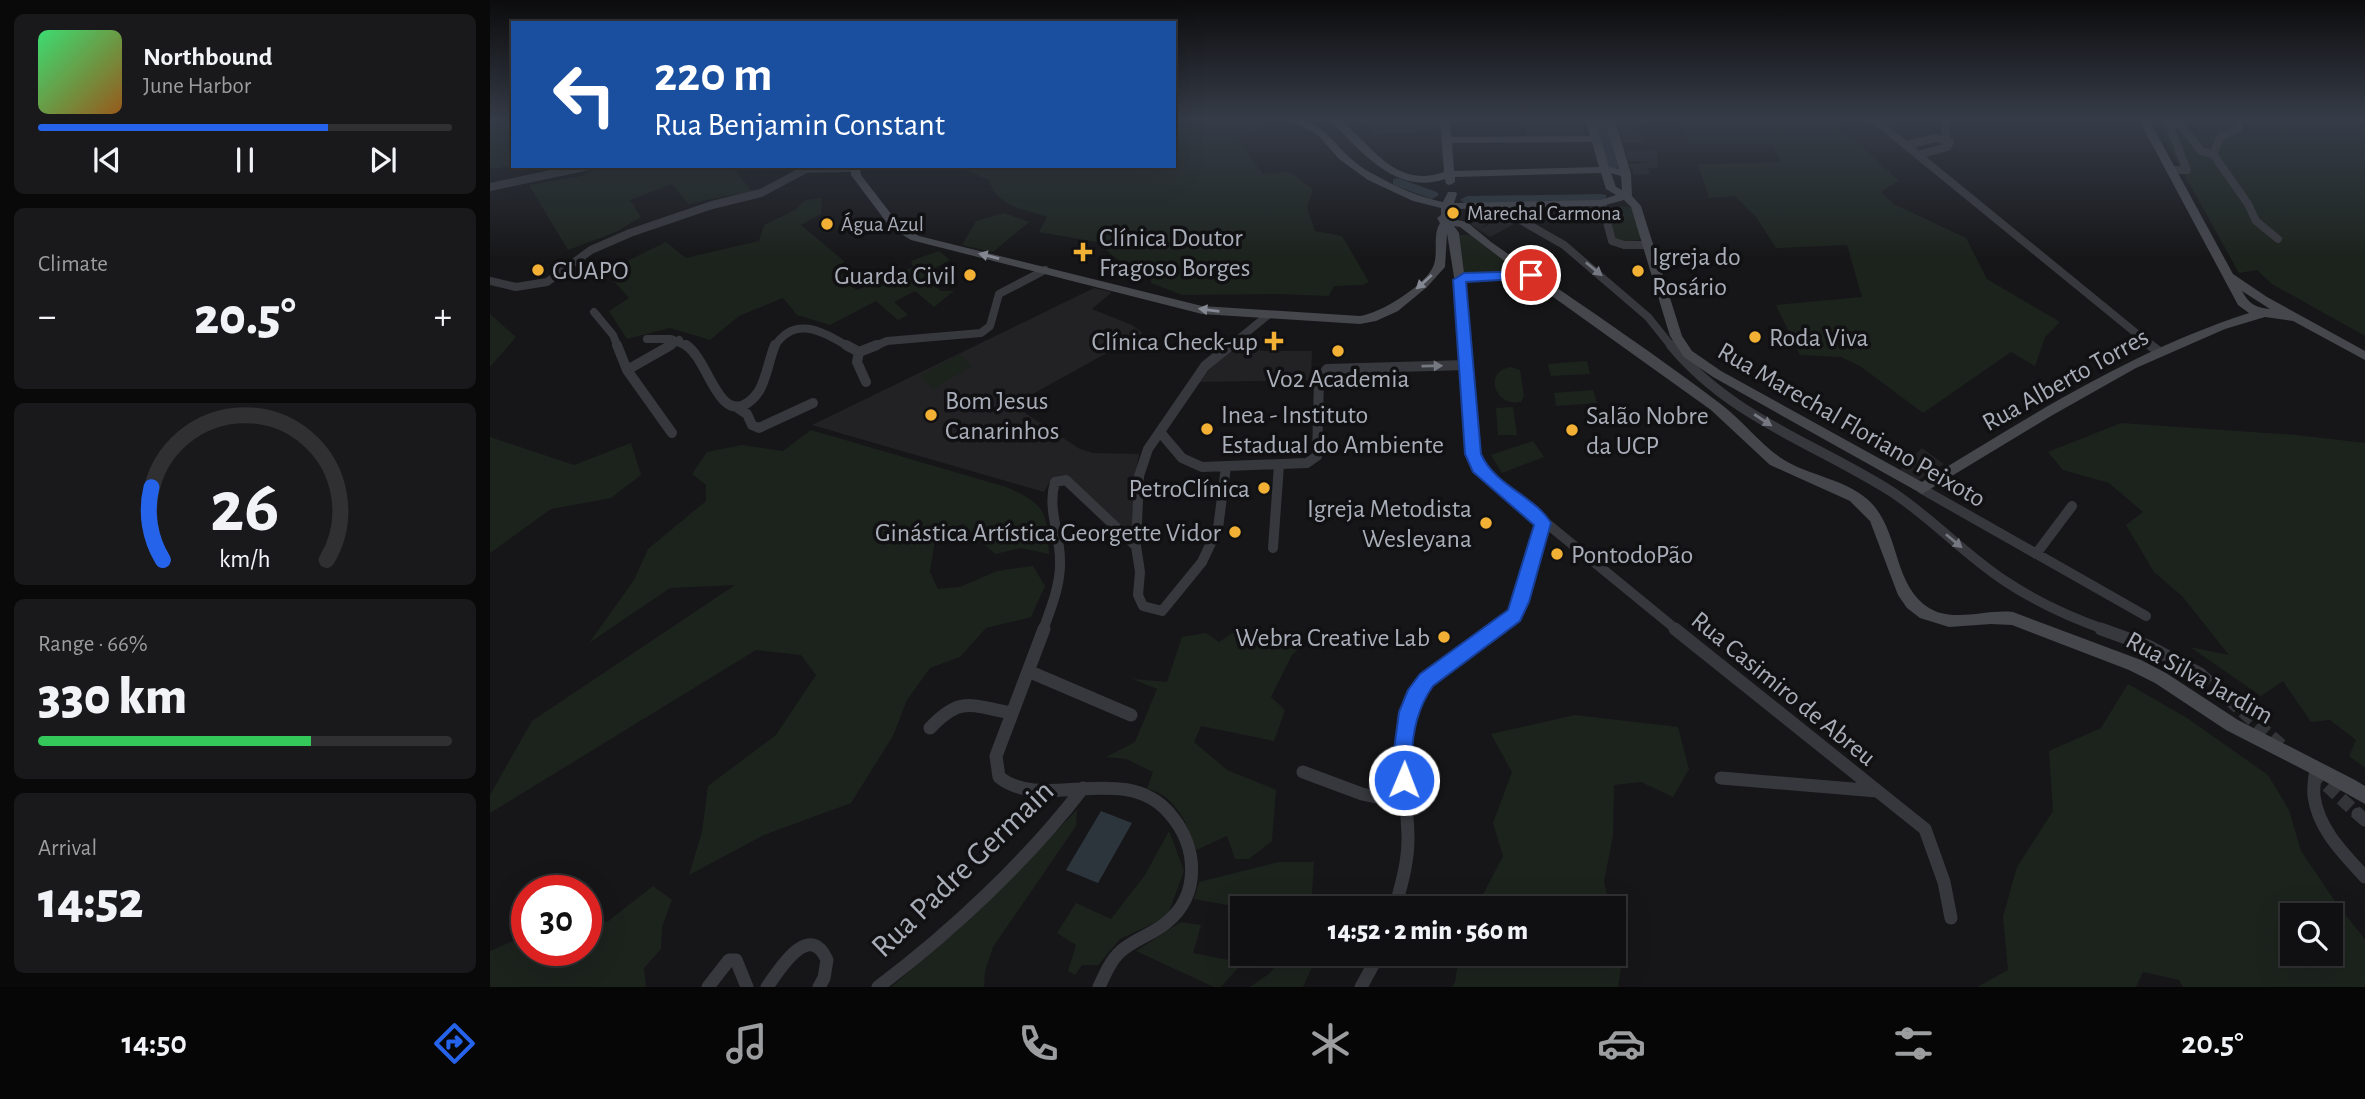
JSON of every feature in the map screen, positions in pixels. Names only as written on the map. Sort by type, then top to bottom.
[{"type":"main road","points":[[1356,166],[1372,178],[1417,199],[1447,206],[1602,204],[1626,196],[1629,187],[1624,166]]},
{"type":"main road","points":[[1383,166],[1394,173],[1426,183],[1435,182],[1449,174],[1625,170]]},
{"type":"main road","points":[[1448,166],[1452,194],[1447,206],[1461,277],[1531,275]]},
{"type":"main road","points":[[2170,166],[2242,302],[2254,311],[2265,306]]},
{"type":"main road","points":[[855,168],[856,175],[894,225],[906,235],[1178,305],[1268,315],[1360,320],[1383,315],[1439,267],[1442,229],[1466,227],[1461,218],[1471,206]]},
{"type":"main road","name":"Rua Marechal Floriano Peixoto","points":[[1605,169],[1611,189],[1626,196],[1636,206],[1676,336],[1688,354],[1708,369],[1922,489]]},
{"type":"main road","points":[[1452,194],[1471,206]]},
{"type":"main road","points":[[1417,199],[1450,227]]},
{"type":"main road","name":"Rua Silva Jardim","points":[[1466,227],[1725,414],[1772,458],[1790,470],[1859,499],[1880,526],[1901,586],[1923,612],[1941,620],[1961,623],[2006,617],[2116,657],[2153,673],[2232,724],[2341,780],[2365,796]]},
{"type":"main road","points":[[2227,274],[2265,306],[2296,318],[2365,356]]},
{"type":"main road","points":[[2237,320],[2242,302]]},
{"type":"main road","name":"Rua Alberto Torres","points":[[1922,489],[2075,397],[2158,352],[2265,306]]},
{"type":"street","points":[[1931,166],[2158,352]]},
{"type":"street","points":[[2172,170],[2186,170],[2184,166]]},
{"type":"street","points":[[2219,166],[2248,204],[2256,221],[2278,239]]},
{"type":"street","points":[[490,187],[580,168]]},
{"type":"street","points":[[491,282],[516,287],[547,282],[591,250],[630,233],[712,205],[761,193],[806,169],[830,168]]},
{"type":"street","points":[[1602,204],[1608,236],[1614,244],[1649,245]]},
{"type":"street","points":[[1496,206],[1564,245],[1607,280],[1648,317],[1689,367],[1707,384],[1787,436],[1892,492],[2005,581],[2086,623],[2148,646],[2200,674]]},
{"type":"street","points":[[647,339],[660,337],[679,340],[701,355],[721,403],[728,408],[738,408],[756,397],[775,344],[782,334],[789,330],[808,328],[824,333],[859,352],[887,341],[981,333],[990,326],[999,294],[1045,270]]},
{"type":"street","name":"Rua Casimiro de Abreu","points":[[1461,277],[1473,454],[1479,468],[1543,523],[1925,829],[1944,882],[1951,918]]},
{"type":"street","points":[[594,312],[613,335],[627,370],[672,433]]},
{"type":"street","points":[[1226,467],[1221,520],[1202,562],[1169,606],[1162,611],[1143,607],[1140,601],[1136,546],[1139,477],[1148,449],[1205,366],[1268,315]]},
{"type":"street","points":[[627,370],[679,340]]},
{"type":"street","points":[[859,352],[857,362],[866,382]]},
{"type":"street","points":[[1160,432],[1182,458],[1202,467],[1307,463],[1317,456],[1319,379],[1327,369],[1466,365]]},
{"type":"street","points":[[738,408],[747,414],[752,425],[759,428],[813,403]]},
{"type":"street","points":[[1273,548],[1279,465]]},
{"type":"street","points":[[1099,987],[1103,976],[1121,951],[1160,927],[1179,912],[1189,898],[1194,883],[1193,866],[1185,837],[1162,803],[1130,790],[1109,786],[1016,789],[999,777],[996,756],[1059,580],[1060,555],[1052,493],[1055,482],[1066,480],[1136,546]]},
{"type":"street","name":"Rua Marechal Floriano Peixoto","points":[[1922,489],[2146,616]]},
{"type":"street","points":[[2036,554],[2072,506]]},
{"type":"street","points":[[1398,896],[1407,865],[1409,837],[1402,757],[1409,712],[1415,696],[1426,680],[1514,615],[1524,591],[1543,523]]},
{"type":"street","points":[[1028,671],[1131,715]]},
{"type":"street","points":[[930,728],[948,709],[965,705],[1012,713]]},
{"type":"street","points":[[2316,768],[2314,796],[2322,822],[2338,847],[2365,877]]},
{"type":"street","points":[[1303,772],[1362,794],[1405,803]]},
{"type":"street","points":[[1721,778],[1877,791]]},
{"type":"street","name":"Rua Padre Germain","points":[[878,987],[913,962],[1007,873],[1061,818],[1083,788]]},
{"type":"street","points":[[767,987],[786,958],[795,950],[816,947],[829,960],[829,970],[819,987]]},
{"type":"street","points":[[708,987],[721,967],[729,960],[736,960],[747,987]]},
{"type":"street","points":[[1361,987],[1372,966]]},
{"type":"shaded area","points":[[490,166],[511,166],[511,166],[490,169]]},
{"type":"shaded area","points":[[1257,166],[1263,174],[1290,172],[1313,189],[1307,207],[1315,231],[1342,236],[1369,282],[1362,285],[1334,286],[1329,296],[1182,295],[1151,283],[1151,274],[1117,259],[1101,243],[1039,232],[1047,217],[1012,206],[998,196],[989,180],[962,168]]},
{"type":"shaded area","points":[[1630,166],[1658,166],[1648,168],[1650,174],[1634,175]]},
{"type":"shaded area","points":[[1699,166],[1883,166],[1899,181],[1881,192],[1894,204],[1966,238],[1987,279],[2060,322],[2045,337],[2035,366],[2011,352],[1923,413],[1860,366],[1841,357],[1800,355],[1776,305],[1862,297],[1847,245],[1776,248],[1756,217],[1735,196],[1709,198]]},
{"type":"shaded area","points":[[2180,166],[2365,166],[2365,336],[2272,284],[2257,270],[2239,273]]},
{"type":"shaded area","points":[[597,168],[733,168],[752,191],[688,204],[672,184],[630,200],[641,217],[616,232],[568,250],[529,185],[582,176]]},
{"type":"shaded area","points":[[822,198],[821,214],[801,225],[844,261],[840,271],[848,284],[857,290],[913,267],[911,261],[939,251],[950,260],[933,269],[928,278],[941,291],[954,291],[934,307],[915,291],[894,302],[908,315],[898,320],[876,301],[830,325],[797,315],[783,298],[739,316],[710,340],[670,328],[627,339],[609,311],[629,298],[614,281],[629,270],[627,261],[666,242],[686,258],[759,241],[764,225],[795,210],[805,200]]},
{"type":"shaded area","points":[[1626,206],[1631,208],[1641,237],[1639,240],[1622,242],[1614,239],[1605,209]]},
{"type":"shaded area","points":[[1004,213],[1029,222],[993,252],[962,245],[976,221]]},
{"type":"shaded area","points":[[1505,215],[1516,223],[1490,237],[1469,223],[1480,217],[1489,222],[1480,229]]},
{"type":"shaded area","points":[[1459,235],[1472,235],[1525,273],[1464,275]]},
{"type":"shaded area","name":"Bom Jesus Canarinhos","points":[[1094,288],[1112,292],[1092,309],[1132,325],[1143,333],[1013,405],[1080,449],[1093,453],[1139,454],[1132,527],[1124,529],[1068,475],[1057,476],[1044,492],[812,425]]},
{"type":"shaded area","points":[[490,314],[516,337],[490,367]]},
{"type":"shaded area","points":[[1237,345],[1264,351],[1312,351],[1311,380],[1200,382],[1211,367]]},
{"type":"shaded area","points":[[960,354],[972,366],[933,389],[920,376]]},
{"type":"shaded area","points":[[1587,361],[1590,374],[1551,376],[1548,364]]},
{"type":"shaded area","points":[[1511,367],[1520,370],[1524,396],[1521,402],[1504,399],[1495,388],[1497,375]]},
{"type":"shaded area","points":[[1593,390],[1597,403],[1556,406],[1554,393]]},
{"type":"shaded area","points":[[1513,407],[1517,435],[1498,435],[1496,408]]},
{"type":"shaded area","points":[[2121,423],[2296,435],[2365,443],[2365,768],[2349,756],[2356,740],[2330,720],[2311,722],[2283,681],[2261,696],[2190,647],[2229,655],[2182,596],[2154,572],[2126,525],[2143,512],[2109,483],[2063,470],[2048,452]]},
{"type":"shaded area","points":[[811,430],[1006,487],[1037,505],[1045,519],[1049,554],[1021,548],[995,554],[963,524],[936,533],[930,572],[938,589],[960,587],[997,571],[1033,566],[1045,586],[1031,617],[986,628],[960,657],[930,668],[907,700],[893,736],[851,803],[764,835],[689,875],[702,832],[708,786],[776,735],[816,675],[801,655],[756,650],[490,813],[490,795],[532,721],[735,585],[670,588],[589,643],[634,580],[648,549],[706,501],[706,485],[692,474],[707,452],[742,445],[783,451]]},
{"type":"shaded area","points":[[490,437],[574,465],[631,443],[641,475],[611,498],[551,509],[490,553]]},
{"type":"shaded area","points":[[1533,441],[1544,457],[1502,473],[1491,455]]},
{"type":"shaded area","points":[[1922,448],[1944,464],[1919,480],[1898,472]]},
{"type":"shaded area","points":[[1246,624],[1247,643],[1272,647],[1297,639],[1299,648],[1292,655],[1271,697],[1285,710],[1274,741],[1201,726],[1194,742],[1227,770],[1276,790],[1272,841],[1249,859],[1235,859],[1227,836],[1196,850],[1185,821],[1173,804],[1166,797],[1147,789],[1153,772],[1126,759],[1106,757],[1135,742],[1157,689],[1133,679],[1167,682],[1182,637],[1206,633],[1219,642]]},
{"type":"shaded area","points":[[2128,684],[2187,718],[2268,775],[2289,810],[2301,851],[2336,903],[2280,903],[2280,966],[2343,966],[2343,912],[2365,939],[2365,987],[2183,987],[2179,980],[2143,972],[2136,987],[1977,987],[2008,970],[2003,917],[2017,867],[2053,811],[2049,751],[2101,728]]},
{"type":"shaded area","points":[[1575,715],[1678,727],[1689,769],[1673,797],[1641,782],[1614,785],[1613,836],[1604,881],[1607,896],[1482,896],[1503,856],[1493,823],[1512,772],[1491,734]]},
{"type":"shaded area","points":[[1077,810],[1076,826],[993,947],[985,971],[984,987],[891,987],[959,929]]},
{"type":"shaded area","points":[[1101,811],[1132,823],[1098,883],[1066,870]]},
{"type":"shaded area","points":[[1169,831],[1184,871],[1167,917],[1120,939],[1098,965],[1082,965],[1075,975],[1068,971],[1076,945],[1057,933],[1076,903],[1111,919],[1145,875]]},
{"type":"shaded area","points":[[1279,862],[1314,862],[1312,896],[1230,896],[1230,905],[1194,899],[1199,882]]},
{"type":"shaded area","points":[[653,886],[672,900],[662,927],[661,949],[644,968],[646,987],[490,987],[490,951],[511,942],[511,966],[602,966],[602,919],[607,922]]},
{"type":"shaded area","points":[[1181,922],[1201,925],[1193,953],[1229,960],[1230,956],[1230,966],[1239,966],[1221,987],[1214,987],[1136,951]]},
{"type":"shaded area","points":[[1276,966],[1313,966],[1303,987],[1250,987]]},
{"type":"shaded area","points":[[1457,966],[1621,966],[1618,987],[1452,987]]},
{"type":"waterway","points":[[1398,182],[1432,195]]},
{"type":"waterway","points":[[1467,200],[1601,198]]},
{"type":"tunnel","points":[[2200,674],[2282,746]]},
{"type":"tunnel","points":[[2313,773],[2358,814]]},
{"type":"place","name":"Marechal Carmona","points":[[1453,213]]},
{"type":"place","name":"Água Azul","points":[[827,224]]},
{"type":"place","name":"Clínica Doutor Fragoso Borges","points":[[1083,252]]},
{"type":"place","name":"GUAPO","points":[[538,270]]},
{"type":"place","name":"Igreja do Rosário","points":[[1638,271]]},
{"type":"place","name":"Guarda Civil","points":[[970,275]]},
{"type":"place","name":"Roda Viva","points":[[1755,337]]},
{"type":"place","name":"Clínica Check-up","points":[[1274,341]]},
{"type":"place","name":"Vo2 Academia","points":[[1338,351]]},
{"type":"place","name":"Bom Jesus Canarinhos","points":[[931,415]]},
{"type":"place","name":"Inea - Instituto Estadual do Ambiente","points":[[1207,429]]},
{"type":"place","name":"Salão Nobre da UCP","points":[[1572,430]]},
{"type":"place","name":"PetroClínica","points":[[1264,488]]},
{"type":"place","name":"Igreja Metodista Wesleyana","points":[[1486,523]]},
{"type":"place","name":"Ginástica Artística Georgette Vidor","points":[[1235,532]]},
{"type":"place","name":"PontodoPão","points":[[1557,554]]},
{"type":"place","name":"Webra Creative Lab","points":[[1444,637]]},
{"type":"route","points":[[1404,780],[1402,757],[1409,712],[1415,696],[1426,680],[1514,615],[1521,602],[1543,523],[1495,484],[1479,468],[1473,454],[1459,280],[1464,277],[1531,275]]}]
